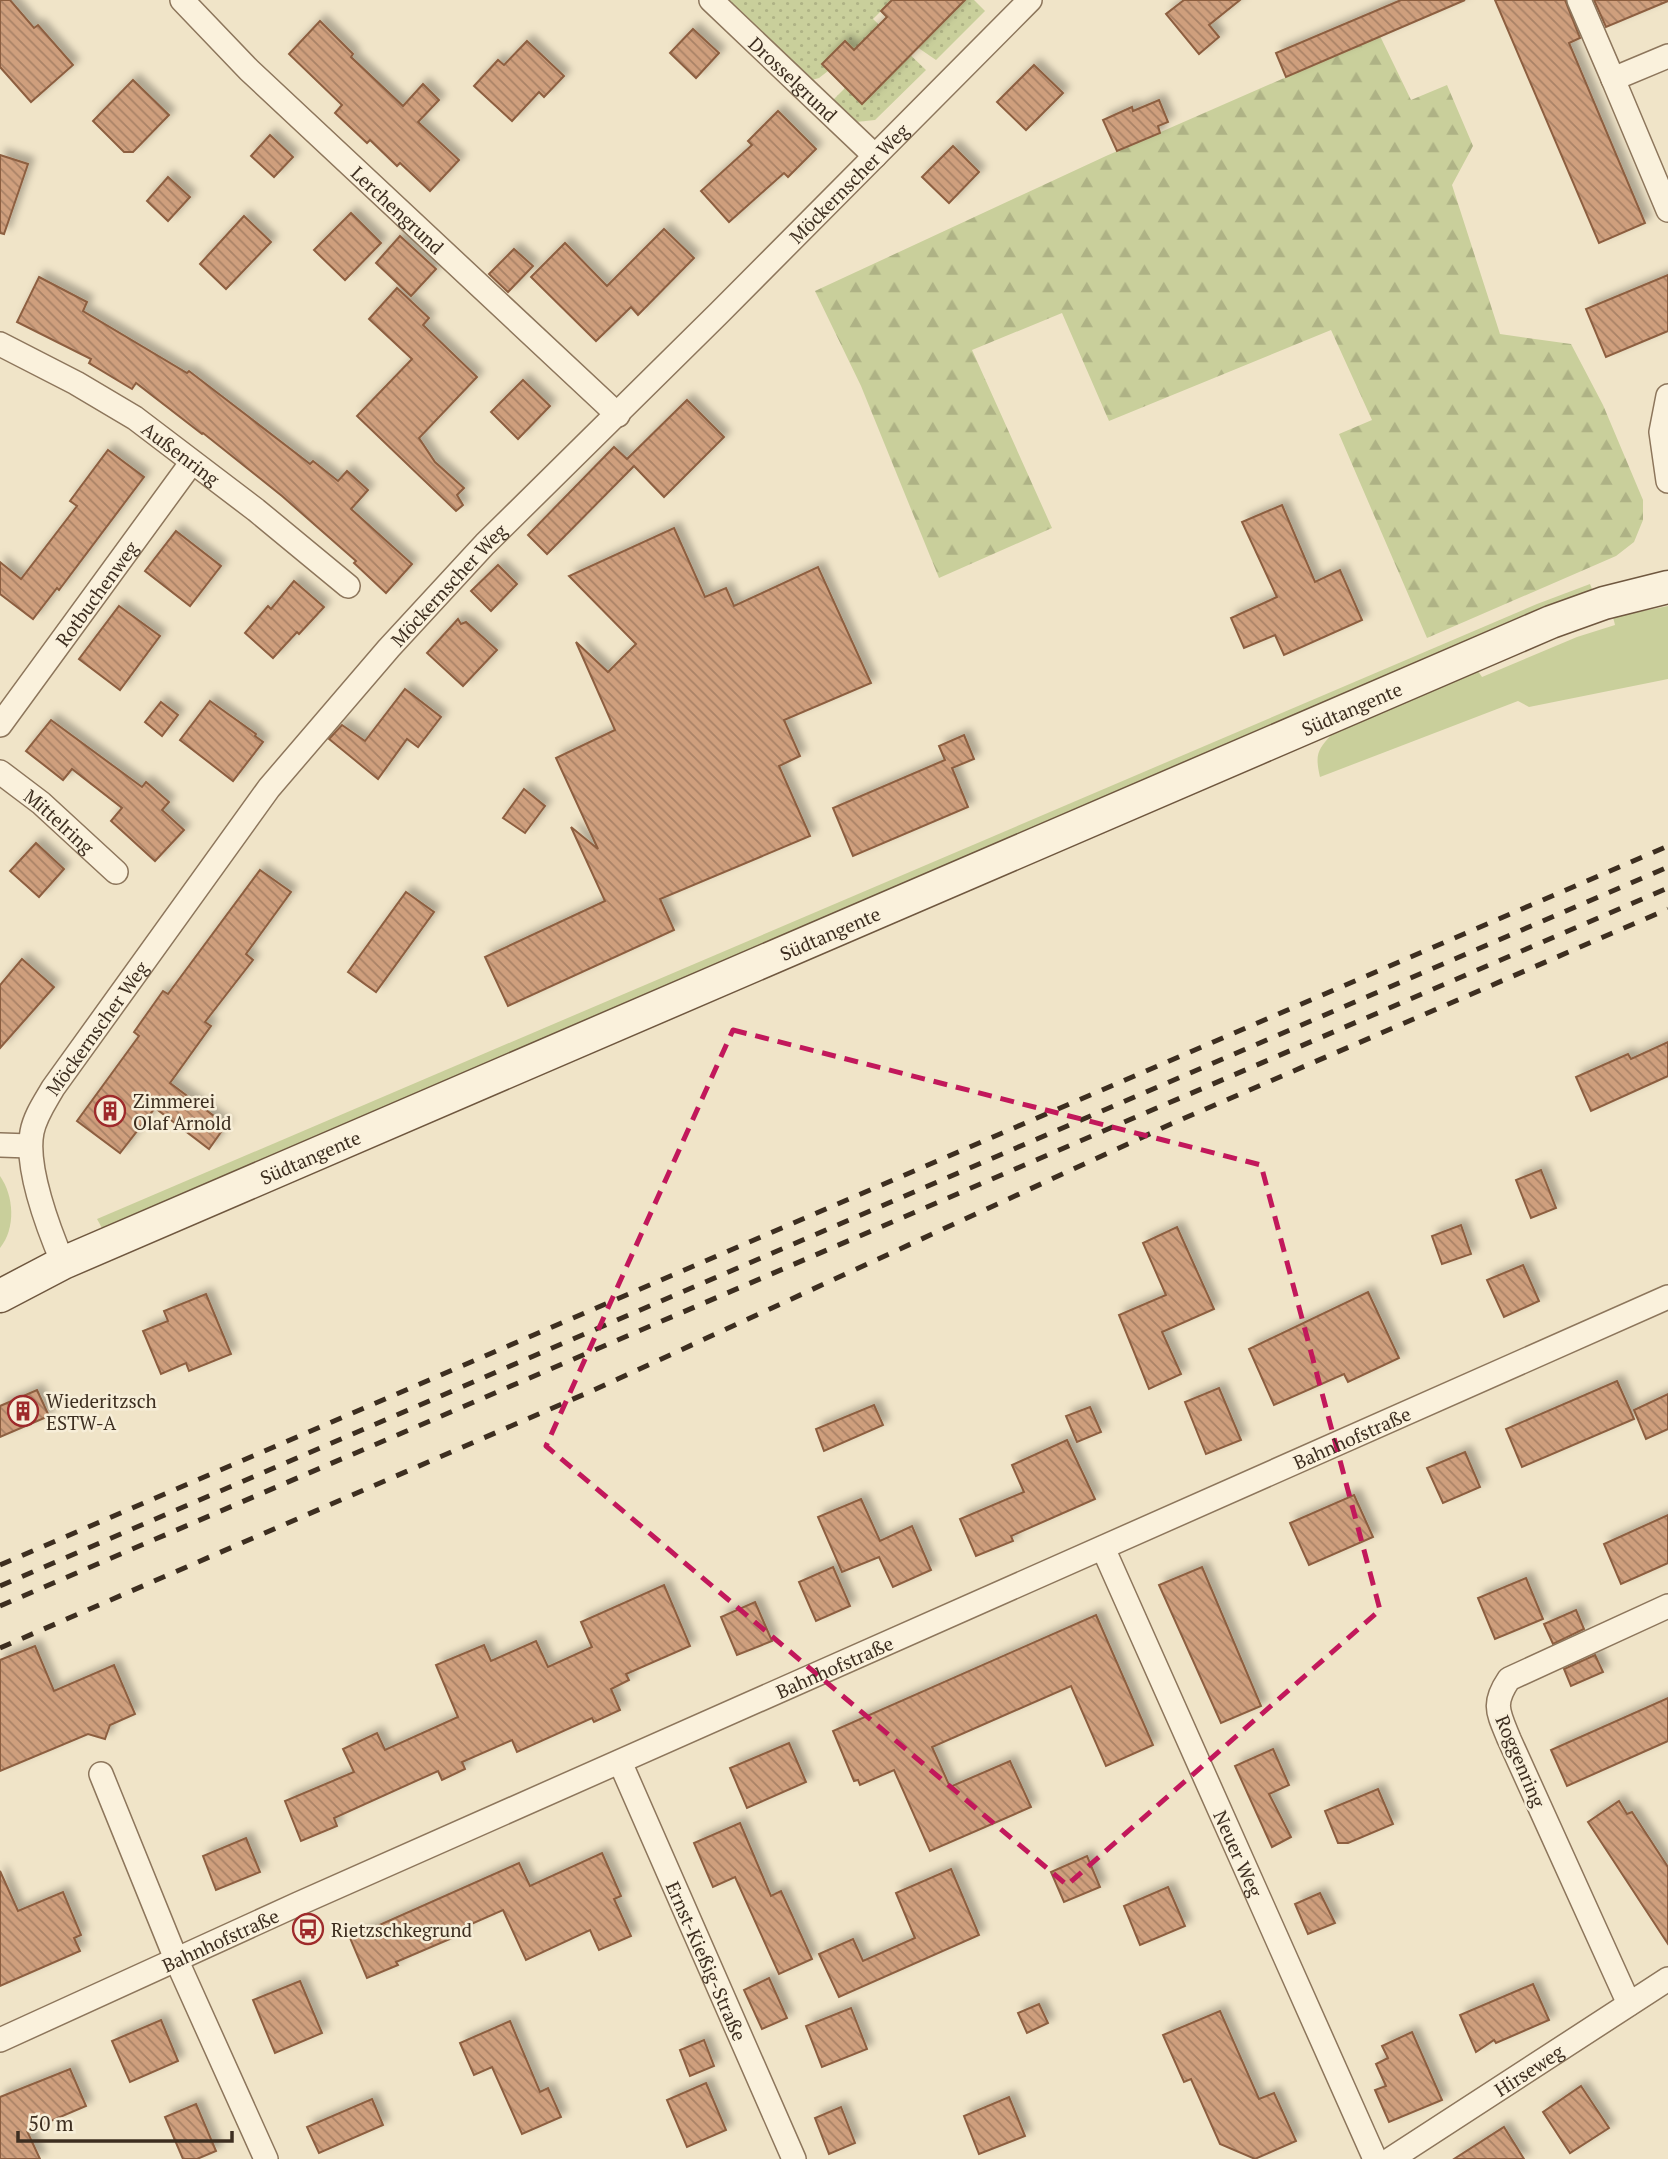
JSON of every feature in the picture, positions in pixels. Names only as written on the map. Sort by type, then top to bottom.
[{"type":"street","name":"Lerchengrund","points":[[182,0],[249,70],[618,415]]},
{"type":"street","name":"Drosselgrund","points":[[711,0],[875,156]]},
{"type":"street","name":"Möckernscher Weg","points":[[63,1262],[44,1209],[30,1146],[37,1116],[53,1088],[269,788],[389,649],[485,544],[618,415],[1030,0]]},
{"type":"street","points":[[1579,0],[1668,210]]},
{"type":"street","points":[[1613,79],[1668,56]]},
{"type":"street","name":"Außenring","points":[[0,344],[76,383],[135,418],[265,517],[348,586]]},
{"type":"street","points":[[1668,396],[1661,432],[1668,481]]},
{"type":"street","name":"Rotbuchenweg","points":[[0,725],[192,462]]},
{"type":"street","name":"Südtangente","points":[[0,1296],[63,1262],[1551,622],[1604,603],[1668,587]]},
{"type":"street","name":"Mittelring","points":[[0,772],[41,803],[116,872]]},
{"type":"street","points":[[0,1145],[30,1146]]},
{"type":"street","name":"Bahnhofstraße","points":[[0,2040],[176,1959],[1668,1297]]},
{"type":"street","name":"Neuer Weg","points":[[1103,1548],[1375,2159]]},
{"type":"street","name":"Roggenring","points":[[1629,2004],[1509,1739],[1499,1714],[1498,1696],[1509,1679],[1668,1605]]},
{"type":"street","name":"Ernst-Kießig-Straße","points":[[620,1762],[794,2159]]},
{"type":"street","points":[[100,1774],[176,1959],[266,2159]]},
{"type":"street","name":"Hirseweg","points":[[1391,2159],[1668,1979]]},
{"type":"highlighted area","points":[[733,1030],[1261,1165],[1380,1610],[1067,1885],[546,1446]]},
{"type":"green space","points":[[729,0],[892,0],[873,19],[926,70],[875,120],[856,122],[833,100],[845,88],[862,104],[871,33],[854,50],[844,41],[822,64],[828,71],[812,80]]},
{"type":"green space","points":[[955,0],[974,0],[985,11],[936,60],[917,47]]},
{"type":"green space","points":[[1380,36],[1411,100],[1447,85],[1473,146],[1452,185],[1500,334],[1571,344],[1603,405],[1643,500],[1643,520],[1634,542],[1616,556],[1427,638],[1339,434],[1372,420],[1331,330],[1109,421],[1062,313],[972,350],[1052,528],[939,578],[861,386],[815,291],[1106,156]]},
{"type":"green space","points":[[1590,584],[1594,594],[102,1228],[97,1219],[1537,604]]},
{"type":"green space","points":[[1668,606],[1668,679],[1529,707],[1518,701],[1320,777],[1318,753],[1332,734],[1478,671],[1482,677],[1577,637],[1615,625],[1613,617]]},
{"type":"green space","points":[[0,1176],[8,1193],[11,1222],[0,1248]]},
{"type":"building","points":[[0,0],[10,0],[34,28],[38,25],[73,65],[31,102],[0,67]]},
{"type":"building","points":[[892,0],[965,0],[862,104],[822,64],[845,41],[854,50],[887,17],[881,11]]},
{"type":"building","points":[[1184,0],[1240,0],[1209,25],[1219,37],[1199,54],[1166,14]]},
{"type":"building","points":[[1401,0],[1465,0],[1286,77],[1276,53]]},
{"type":"building","points":[[1495,0],[1565,0],[1580,38],[1569,43],[1645,223],[1599,243]]},
{"type":"building","points":[[1594,0],[1668,0],[1668,1],[1606,27]]},
{"type":"building","points":[[320,21],[353,54],[351,57],[403,106],[423,84],[439,100],[418,122],[459,160],[430,191],[400,163],[397,166],[370,140],[367,143],[335,113],[342,105],[289,54]]},
{"type":"building","points":[[693,29],[719,53],[696,78],[670,53]]},
{"type":"building","points":[[527,41],[564,76],[544,97],[539,92],[512,121],[474,86],[498,60],[504,65]]},
{"type":"building","points":[[1034,65],[1063,93],[1026,130],[997,102]]},
{"type":"building","points":[[133,80],[169,115],[133,152],[124,152],[93,121]]},
{"type":"building","points":[[1159,100],[1168,122],[1158,126],[1160,133],[1117,151],[1103,120],[1132,107],[1133,111]]},
{"type":"building","points":[[778,111],[816,149],[788,177],[784,173],[729,222],[701,191],[752,145],[748,141]]},
{"type":"building","points":[[270,135],[293,157],[274,177],[251,156]]},
{"type":"building","points":[[953,146],[979,172],[949,203],[922,177]]},
{"type":"building","points":[[0,155],[28,164],[4,234],[0,233]]},
{"type":"building","points":[[168,177],[190,197],[168,221],[147,201]]},
{"type":"building","points":[[351,213],[381,243],[345,280],[314,250]]},
{"type":"building","points":[[244,216],[271,242],[226,289],[200,264]]},
{"type":"building","points":[[664,229],[694,258],[638,315],[631,307],[596,341],[531,277],[565,243],[607,286]]},
{"type":"building","points":[[400,236],[436,269],[411,296],[376,263]]},
{"type":"building","points":[[514,249],[533,266],[508,292],[489,274]]},
{"type":"building","points":[[1668,275],[1668,331],[1606,357],[1586,309]]},
{"type":"building","points":[[39,277],[87,302],[83,311],[187,373],[189,371],[310,464],[313,461],[338,481],[347,471],[368,490],[351,509],[412,564],[386,593],[354,563],[356,561],[282,496],[136,383],[132,389],[89,363],[91,359],[17,322]]},
{"type":"building","points":[[397,288],[429,318],[423,325],[477,377],[419,438],[435,462],[464,488],[457,495],[463,505],[456,511],[357,416],[412,359],[369,319]]},
{"type":"building","points":[[523,380],[550,406],[518,439],[491,412]]},
{"type":"building","points":[[687,400],[724,437],[664,497],[634,466],[547,554],[528,535],[614,447],[627,459]]},
{"type":"building","points":[[108,450],[144,477],[59,590],[57,588],[33,619],[0,594],[0,562],[21,579],[77,506],[70,501]]},
{"type":"building","points":[[1282,505],[1315,582],[1340,570],[1362,620],[1284,655],[1275,635],[1244,648],[1231,618],[1277,597],[1242,522]]},
{"type":"building","points":[[674,528],[705,597],[726,588],[734,606],[818,567],[871,683],[784,720],[800,756],[779,766],[810,836],[660,899],[674,930],[508,1006],[485,957],[605,901],[571,827],[598,849],[556,758],[615,730],[576,642],[608,672],[636,644],[569,576]]},
{"type":"building","points":[[176,531],[221,566],[190,606],[145,571]]},
{"type":"building","points":[[498,565],[517,584],[491,611],[471,591]]},
{"type":"building","points":[[294,581],[324,607],[273,658],[245,633],[268,606],[271,609]]},
{"type":"building","points":[[119,606],[160,636],[120,690],[79,659]]},
{"type":"building","points":[[458,619],[461,624],[466,622],[497,650],[463,686],[427,653]]},
{"type":"building","points":[[405,689],[441,717],[418,747],[407,739],[378,779],[329,739],[342,725],[365,741]]},
{"type":"building","points":[[210,701],[263,742],[233,781],[180,740]]},
{"type":"building","points":[[161,702],[178,715],[162,736],[145,722]]},
{"type":"building","points":[[51,720],[142,787],[146,782],[169,802],[162,810],[184,830],[155,861],[111,821],[122,808],[72,769],[63,780],[26,751]]},
{"type":"building","points":[[964,735],[974,759],[952,768],[968,807],[853,856],[833,808],[945,760],[939,746]]},
{"type":"building","points":[[524,789],[545,806],[525,833],[503,818]]},
{"type":"building","points":[[36,843],[64,869],[39,897],[10,871]]},
{"type":"building","points":[[260,870],[291,892],[246,954],[253,960],[205,1022],[211,1026],[170,1083],[226,1125],[209,1149],[155,1108],[120,1153],[77,1121],[139,1036],[134,1032],[163,991],[168,994]]},
{"type":"building","points":[[406,892],[434,912],[376,992],[348,972]]},
{"type":"building","points":[[22,959],[54,987],[0,1048],[0,985]]},
{"type":"building","points":[[1668,1042],[1668,1076],[1591,1111],[1576,1077],[1628,1054],[1631,1059]]},
{"type":"building","points":[[1541,1170],[1556,1208],[1531,1218],[1516,1180]]},
{"type":"building","points":[[1461,1225],[1471,1254],[1442,1264],[1432,1236]]},
{"type":"building","points":[[1177,1227],[1214,1309],[1162,1332],[1181,1374],[1149,1389],[1119,1315],[1166,1295],[1143,1243]]},
{"type":"building","points":[[1523,1265],[1539,1301],[1504,1317],[1487,1280]]},
{"type":"building","points":[[1368,1292],[1399,1358],[1348,1382],[1344,1374],[1274,1405],[1249,1349]]},
{"type":"building","points":[[206,1294],[231,1354],[189,1371],[186,1363],[161,1374],[143,1331],[168,1321],[164,1311]]},
{"type":"building","points":[[1617,1381],[1634,1419],[1522,1467],[1506,1429]]},
{"type":"building","points":[[1219,1388],[1241,1440],[1206,1454],[1185,1402]]},
{"type":"building","name":"Wiederitzsch ESTW-A","points":[[37,1390],[49,1416],[0,1437],[0,1406]]},
{"type":"building","points":[[1668,1394],[1668,1429],[1646,1439],[1634,1410]]},
{"type":"building","points":[[874,1405],[883,1425],[824,1451],[816,1429]]},
{"type":"building","points":[[1090,1407],[1101,1432],[1077,1442],[1066,1416]]},
{"type":"building","points":[[1067,1440],[1095,1499],[1011,1536],[1013,1541],[976,1556],[960,1519],[1024,1492],[1012,1465]]},
{"type":"building","points":[[1465,1452],[1480,1487],[1443,1503],[1427,1468]]},
{"type":"building","points":[[1354,1495],[1373,1537],[1309,1565],[1290,1523]]},
{"type":"building","points":[[861,1499],[880,1541],[912,1526],[931,1570],[893,1587],[879,1557],[842,1572],[818,1517]]},
{"type":"building","points":[[1668,1515],[1668,1563],[1621,1584],[1604,1544]]},
{"type":"building","points":[[833,1567],[850,1606],[816,1621],[799,1582]]},
{"type":"building","points":[[1202,1567],[1261,1706],[1221,1723],[1159,1585]]},
{"type":"building","points":[[1526,1578],[1543,1619],[1495,1639],[1478,1598]]},
{"type":"building","points":[[664,1585],[690,1646],[626,1674],[629,1680],[611,1689],[620,1710],[594,1722],[592,1718],[517,1752],[512,1740],[462,1762],[465,1769],[442,1780],[438,1771],[334,1818],[337,1826],[301,1841],[285,1801],[354,1772],[343,1749],[377,1733],[385,1750],[458,1717],[436,1665],[484,1645],[491,1661],[536,1641],[548,1667],[592,1647],[581,1622]]},
{"type":"building","points":[[755,1602],[772,1641],[737,1655],[721,1617]]},
{"type":"building","points":[[1576,1610],[1584,1629],[1553,1644],[1544,1624]]},
{"type":"building","points":[[1096,1615],[1153,1745],[1106,1766],[1071,1686],[932,1747],[950,1787],[1010,1761],[1031,1807],[930,1851],[894,1770],[860,1785],[858,1780],[854,1781],[833,1731]]},
{"type":"building","points":[[35,1646],[54,1691],[114,1665],[135,1714],[110,1725],[105,1739],[88,1734],[0,1771],[0,1660]]},
{"type":"building","points":[[1595,1655],[1603,1672],[1571,1686],[1564,1669]]},
{"type":"building","points":[[1668,1698],[1668,1741],[1567,1786],[1551,1750]]},
{"type":"building","points":[[789,1743],[806,1782],[747,1808],[730,1768]]},
{"type":"building","points":[[1273,1749],[1289,1785],[1269,1794],[1291,1837],[1272,1847],[1235,1766]]},
{"type":"building","points":[[1378,1789],[1393,1824],[1348,1843],[1338,1843],[1325,1811]]},
{"type":"building","points":[[1619,1801],[1627,1814],[1632,1812],[1668,1867],[1668,1944],[1588,1822]]},
{"type":"building","points":[[740,1823],[771,1896],[781,1891],[812,1959],[779,1974],[735,1877],[713,1887],[694,1843]]},
{"type":"building","points":[[246,1838],[260,1872],[216,1890],[203,1856]]},
{"type":"building","points":[[602,1853],[621,1896],[614,1899],[631,1936],[599,1950],[590,1930],[526,1960],[503,1910],[462,1928],[464,1933],[396,1962],[398,1965],[367,1978],[350,1938],[519,1863],[530,1886]]},
{"type":"building","points":[[1087,1856],[1100,1887],[1064,1902],[1051,1872]]},
{"type":"building","points":[[951,1869],[979,1935],[839,1997],[819,1954],[853,1939],[863,1961],[915,1938],[896,1893]]},
{"type":"building","points":[[0,1871],[18,1911],[63,1892],[81,1935],[74,1938],[80,1951],[0,1986]]},
{"type":"building","points":[[1168,1887],[1185,1926],[1140,1945],[1124,1906]]},
{"type":"building","points":[[1320,1893],[1335,1923],[1308,1934],[1295,1904]]},
{"type":"building","points":[[769,1978],[787,2018],[762,2029],[744,1990]]},
{"type":"building","points":[[300,1981],[322,2033],[275,2053],[253,2000]]},
{"type":"building","points":[[1533,1984],[1549,2020],[1496,2043],[1494,2040],[1476,2052],[1460,2015]]},
{"type":"building","points":[[1039,2004],[1048,2023],[1027,2033],[1018,2013]]},
{"type":"building","points":[[851,2008],[867,2049],[822,2067],[806,2026]]},
{"type":"building","points":[[1220,2011],[1259,2099],[1274,2093],[1296,2141],[1255,2159],[1220,2144],[1191,2079],[1184,2082],[1163,2035]]},
{"type":"building","points":[[161,2020],[178,2061],[130,2082],[112,2041]]},
{"type":"building","points":[[510,2021],[540,2092],[548,2088],[561,2117],[522,2134],[492,2067],[474,2075],[460,2043]]},
{"type":"building","points":[[1412,2032],[1442,2100],[1389,2122],[1375,2090],[1386,2086],[1376,2064],[1388,2058],[1382,2046]]},
{"type":"building","points":[[704,2040],[714,2066],[690,2076],[680,2050]]},
{"type":"building","points":[[70,2069],[86,2106],[27,2131],[40,2159],[0,2159],[0,2097]]},
{"type":"building","points":[[706,2083],[726,2130],[687,2147],[667,2100]]},
{"type":"building","points":[[1581,2086],[1609,2128],[1570,2153],[1543,2112]]},
{"type":"building","points":[[1009,2097],[1025,2136],[979,2154],[964,2116]]},
{"type":"building","points":[[372,2099],[383,2125],[319,2153],[307,2127]]},
{"type":"building","points":[[196,2104],[216,2151],[197,2159],[183,2159],[165,2117]]},
{"type":"building","points":[[841,2107],[855,2143],[829,2154],[815,2118]]},
{"type":"building","points":[[1504,2127],[1524,2159],[1454,2159]]},
{"type":"railway","points":[[0,1565],[1668,846]]},
{"type":"railway","points":[[0,1586],[1668,867]]},
{"type":"railway","points":[[0,1606],[1668,888]]},
{"type":"railway","points":[[0,1648],[594,1390],[1171,1124],[1668,909]]},
{"type":"place","name":"Zimmerei Olaf Arnold","points":[[110,1111]]},
{"type":"place","name":"Wiederitzsch ESTW-A","points":[[23,1411]]},
{"type":"place","name":"Rietzschkegrund","points":[[308,1929]]}]
